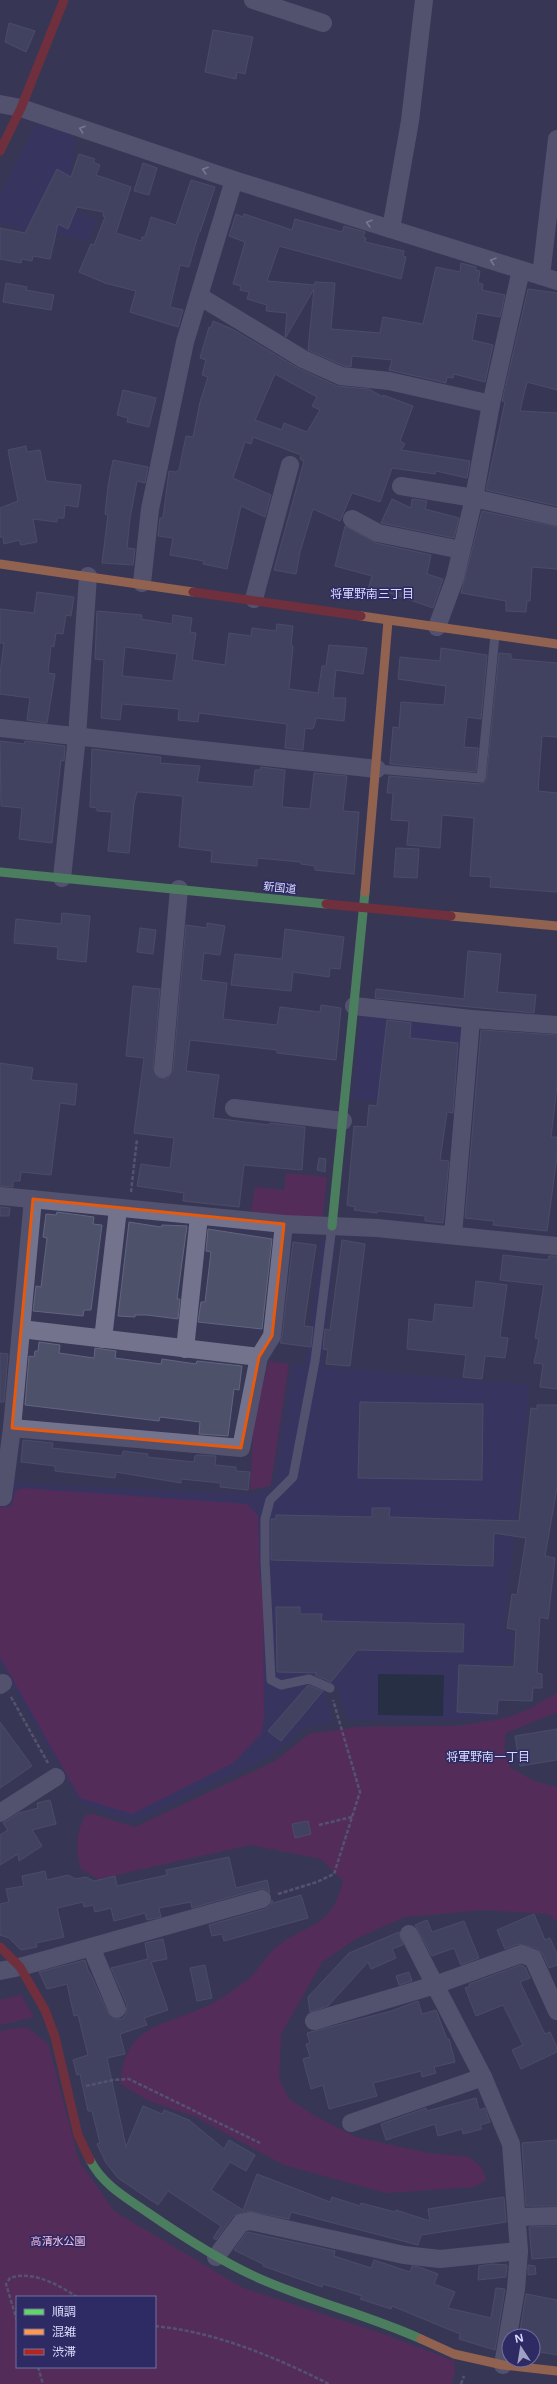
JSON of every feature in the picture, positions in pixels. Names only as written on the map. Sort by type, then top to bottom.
[{"type":"street","points":[[0,151],[21,108],[64,0]]},
{"type":"street","points":[[253,0],[323,23]]},
{"type":"street","points":[[391,229],[410,121],[424,0]]},
{"type":"street","points":[[0,104],[21,108],[234,180],[549,279],[557,139]]},
{"type":"street","points":[[142,583],[150,509],[185,342],[234,180]]},
{"type":"street","points":[[437,626],[455,578],[474,498],[490,404],[521,270]]},
{"type":"street","points":[[199,296],[303,358],[340,376],[390,380],[490,404]]},
{"type":"street","points":[[254,600],[290,465]]},
{"type":"street","points":[[401,486],[474,498],[557,517]]},
{"type":"street","points":[[352,519],[378,533],[461,550]]},
{"type":"street","points":[[0,564],[142,583],[388,621],[437,626],[557,644]]},
{"type":"street","points":[[62,878],[77,736],[88,576]]},
{"type":"street","points":[[332,1226],[377,769],[388,621]]},
{"type":"street","points":[[0,728],[377,769]]},
{"type":"street","name":"新国道","points":[[0,872],[557,926]]},
{"type":"street","points":[[163,1069],[178,889]]},
{"type":"street","points":[[354,1006],[471,1019],[557,1025]]},
{"type":"street","points":[[453,1235],[471,1019]]},
{"type":"street","points":[[234,1108],[343,1121]]},
{"type":"street","points":[[0,1196],[284,1224],[453,1235],[557,1246]]},
{"type":"street","points":[[0,1497],[3,1497],[12,1428],[33,1199]]},
{"type":"street","points":[[103,1339],[123,1209]]},
{"type":"street","points":[[185,1349],[199,1216]]},
{"type":"street","points":[[12,1428],[241,1448],[259,1357],[272,1336],[284,1224]]},
{"type":"street","points":[[21,1329],[259,1357]]},
{"type":"street","points":[[0,1813],[56,1777]]},
{"type":"street","points":[[0,1970],[20,1967],[262,1899]]},
{"type":"street","points":[[409,1934],[483,2077],[511,2144],[519,2251],[516,2289],[509,2328]]},
{"type":"street","points":[[0,1947],[20,1967],[45,2010],[53,2030],[78,2135],[95,2169],[110,2188],[216,2257],[253,2276],[310,2298],[386,2324],[454,2354],[501,2365]]},
{"type":"street","points":[[91,1947],[117,2009]]},
{"type":"street","points":[[314,2022],[435,1985],[521,1954],[533,1958],[557,2011]]},
{"type":"street","points":[[351,2122],[483,2077]]},
{"type":"street","points":[[517,2217],[557,2216]]},
{"type":"street","points":[[216,2257],[241,2223],[250,2221],[404,2255],[440,2259],[519,2251]]},
{"type":"street","points":[[530,2368],[557,2371]]},
{"type":"lane","points":[[377,769],[481,778],[495,635]]},
{"type":"lane","points":[[330,1688],[309,1679],[281,1685],[271,1680],[265,1562],[265,1519],[270,1500],[293,1476],[315,1360],[332,1226]]},
{"type":"path","points":[[123,1209],[137,1139]]},
{"type":"path","points":[[1,1684],[56,1777]]},
{"type":"path","points":[[262,1899],[317,1882],[334,1874],[360,1792],[330,1688]]},
{"type":"path","points":[[319,1825],[352,1817]]},
{"type":"path","points":[[68,2090],[113,2080],[129,2079],[260,2143]]},
{"type":"path","points":[[16,2318],[6,2284],[10,2278],[21,2276],[49,2282],[75,2296]]},
{"type":"path","points":[[156,2326],[204,2336],[274,2357],[329,2384]]},
{"type":"path","points":[[38,2368],[43,2384]]},
{"type":"highlighted area","points":[[33,1199],[284,1224],[272,1336],[259,1357],[241,1448],[12,1428]]},
{"type":"shaded area","points":[[36,124],[74,137],[69,211],[96,219],[90,241],[0,224],[0,195]]},
{"type":"shaded area","points":[[361,1014],[460,1025],[464,1032],[460,1071],[411,1066],[406,1104],[352,1099]]},
{"type":"shaded area","points":[[322,1238],[336,1241],[322,1367],[530,1385],[504,1632],[514,1633],[511,1663],[501,1664],[499,1716],[458,1720],[348,1720],[336,1685],[324,1690],[333,1723],[305,1727],[269,1757],[133,1822],[81,1804],[0,1664],[0,1503],[12,1483],[252,1494],[273,1488],[292,1364],[305,1365]]},
{"type":"green space","points":[[286,1173],[327,1177],[322,1219],[251,1213],[255,1187],[284,1190]]},
{"type":"green space","points":[[269,1361],[289,1364],[271,1483],[270,1486],[250,1490],[254,1414]]},
{"type":"green space","points":[[23,1488],[247,1504],[258,1516],[260,1576],[263,1598],[264,1718],[261,1734],[233,1763],[132,1814],[80,1798],[0,1657],[0,1507],[12,1506],[15,1491]]},
{"type":"green space","points":[[557,1693],[557,1712],[506,1733],[504,1749],[510,1767],[534,1781],[557,1787],[557,1921],[548,1914],[484,1910],[405,1917],[357,1938],[322,1962],[281,2034],[279,2079],[289,2099],[313,2115],[356,2137],[428,2153],[469,2157],[482,2168],[486,2180],[475,2187],[386,2193],[284,2165],[194,2116],[149,2101],[120,2084],[123,2064],[129,2050],[137,2039],[159,2025],[210,2005],[246,1981],[274,1949],[291,1937],[319,1922],[326,1916],[333,1907],[343,1881],[321,1859],[250,1845],[98,1879],[81,1869],[79,1861],[77,1842],[85,1815],[92,1814],[135,1827],[275,1761],[309,1734],[357,1727],[459,1726],[506,1718],[529,1709]]},
{"type":"green space","points":[[21,1995],[34,2017],[0,2025],[0,2000]]},
{"type":"green space","name":"高清水公園","points":[[15,2028],[28,2028],[48,2044],[79,2161],[114,2211],[243,2288],[386,2335],[454,2361],[455,2372],[452,2384],[0,2384],[0,2031]]},
{"type":"water","points":[[378,1674],[444,1675],[443,1716],[378,1715]]},
{"type":"building","points":[[9,23],[35,31],[26,52],[5,42]]},
{"type":"building","points":[[213,30],[253,37],[245,74],[237,72],[236,79],[205,72]]},
{"type":"building","points":[[79,154],[95,159],[93,162],[100,165],[96,175],[131,187],[116,233],[141,241],[142,237],[145,237],[151,217],[176,225],[191,180],[215,187],[199,232],[189,267],[180,265],[170,307],[183,310],[178,327],[130,312],[136,291],[105,283],[79,272],[91,244],[94,245],[105,217],[103,216],[104,212],[77,207],[68,229],[58,224],[50,259],[33,256],[32,261],[22,259],[21,263],[0,259],[0,228],[25,233],[57,169],[71,177]]},
{"type":"building","points":[[143,163],[157,168],[149,195],[134,191]]},
{"type":"building","points":[[236,214],[243,217],[244,214],[292,230],[295,219],[342,232],[344,226],[365,232],[363,237],[366,238],[365,242],[404,251],[403,256],[406,257],[401,279],[279,246],[267,281],[315,285],[315,282],[335,283],[331,329],[380,333],[383,317],[423,324],[436,267],[460,272],[461,263],[476,267],[476,270],[480,271],[478,283],[483,284],[482,290],[505,295],[500,317],[477,313],[472,340],[493,345],[485,382],[454,374],[453,378],[447,377],[446,383],[389,370],[392,360],[352,356],[351,367],[344,366],[308,350],[314,289],[286,337],[287,313],[266,311],[267,305],[247,299],[249,292],[240,290],[241,286],[233,284],[245,242],[229,236]]},
{"type":"building","points":[[6,283],[27,287],[26,290],[54,295],[51,310],[3,302]]},
{"type":"building","points":[[528,289],[557,293],[557,390],[527,382],[520,411],[557,413],[557,506],[486,490],[505,402],[502,401]]},
{"type":"building","points":[[213,321],[232,329],[298,368],[337,386],[369,389],[383,397],[383,395],[413,406],[400,441],[405,444],[401,450],[470,461],[467,478],[436,471],[435,474],[392,468],[380,502],[352,493],[340,521],[313,509],[300,552],[296,574],[274,570],[304,461],[300,459],[301,455],[253,437],[251,444],[245,442],[233,478],[271,495],[265,517],[241,506],[227,569],[203,564],[204,561],[170,555],[173,538],[158,536],[160,518],[163,518],[169,471],[176,472],[179,470],[186,436],[193,437],[200,402],[208,377],[202,375],[206,360],[200,358],[209,327],[211,328]],"holes":[[[275,374],[317,397],[312,406],[320,410],[307,432],[284,423],[282,430],[255,420]]]},
{"type":"building","points":[[123,390],[156,398],[149,427],[127,422],[128,418],[117,415]]},
{"type":"building","points":[[26,446],[27,452],[40,450],[46,481],[81,485],[78,507],[65,505],[64,518],[57,518],[57,522],[33,519],[37,542],[21,545],[19,540],[4,544],[3,537],[0,537],[0,508],[18,501],[8,450]]},
{"type":"building","points":[[113,460],[148,467],[145,483],[137,481],[130,518],[127,548],[135,549],[133,565],[102,563],[108,515],[105,514]]},
{"type":"building","points":[[392,499],[411,508],[412,499],[427,501],[425,509],[459,518],[454,538],[381,523]]},
{"type":"building","points":[[482,511],[557,527],[557,569],[532,567],[530,601],[527,601],[526,612],[506,611],[506,601],[461,593]]},
{"type":"building","points":[[345,526],[376,543],[431,555],[427,574],[443,579],[433,608],[384,591],[382,598],[367,593],[372,576],[335,566]]},
{"type":"building","points":[[37,592],[74,597],[71,616],[66,615],[63,634],[56,633],[54,647],[51,646],[48,673],[55,674],[47,723],[27,720],[30,698],[0,694],[0,674],[4,643],[0,643],[0,609],[34,613]]},
{"type":"building","points":[[97,611],[142,615],[141,619],[172,624],[173,615],[192,618],[190,632],[196,633],[192,660],[225,665],[229,633],[251,636],[252,628],[276,631],[277,624],[293,626],[291,645],[293,646],[289,689],[318,693],[322,666],[326,666],[329,645],[367,648],[363,674],[336,670],[333,698],[346,698],[344,721],[316,718],[312,729],[305,728],[303,750],[285,748],[287,724],[199,713],[198,722],[178,720],[179,709],[122,704],[120,720],[101,718],[104,660],[95,659]],"holes":[[[125,647],[177,654],[173,681],[122,676]]]},
{"type":"building","points":[[441,648],[487,655],[481,719],[467,717],[464,747],[478,748],[476,772],[390,764],[393,727],[399,728],[401,702],[444,705],[446,686],[398,679],[400,657],[440,661]]},
{"type":"building","points":[[499,653],[511,654],[511,659],[557,663],[557,737],[542,736],[538,791],[557,793],[557,892],[490,887],[491,877],[470,876],[474,818],[442,815],[440,848],[407,845],[409,821],[391,820],[393,793],[387,793],[389,776],[480,784],[486,781]]},
{"type":"building","points":[[0,741],[24,744],[25,741],[65,746],[64,761],[61,760],[52,843],[19,839],[22,808],[1,806]]},
{"type":"building","points":[[92,749],[161,757],[160,763],[200,766],[197,782],[253,787],[255,770],[260,770],[261,767],[285,770],[282,807],[310,809],[314,773],[347,776],[343,811],[359,812],[354,874],[315,870],[315,866],[301,864],[301,862],[257,858],[257,866],[211,862],[212,851],[179,847],[183,796],[137,792],[134,803],[129,853],[108,851],[112,812],[97,811],[97,808],[90,807]]},
{"type":"building","points":[[396,848],[419,849],[417,878],[394,877]]},
{"type":"building","points":[[62,913],[90,916],[86,962],[57,959],[58,947],[14,943],[16,919],[61,924]]},
{"type":"building","points":[[207,923],[225,926],[220,955],[204,953],[201,980],[227,983],[223,1019],[277,1025],[280,1007],[320,1012],[321,1005],[341,1008],[336,1060],[277,1053],[277,1050],[190,1040],[186,1071],[219,1075],[213,1118],[269,1125],[270,1123],[305,1127],[302,1170],[244,1165],[239,1207],[183,1201],[184,1193],[137,1186],[141,1164],[170,1168],[174,1138],[134,1133],[144,1058],[126,1056],[133,986],[160,989],[153,1068],[157,1077],[167,1079],[173,1070],[186,925],[207,928]]},
{"type":"building","points":[[140,928],[156,930],[153,954],[137,952]]},
{"type":"building","points":[[285,929],[344,937],[340,969],[330,968],[329,977],[293,972],[291,991],[231,985],[235,954],[282,959]]},
{"type":"building","points":[[468,951],[501,954],[497,992],[536,995],[534,1013],[375,998],[376,989],[464,999]]},
{"type":"building","points":[[387,1020],[411,1023],[410,1038],[458,1043],[453,1113],[447,1112],[440,1160],[449,1161],[443,1223],[425,1221],[425,1216],[354,1210],[355,1207],[347,1205],[354,1126],[367,1127],[369,1105],[377,1106]]},
{"type":"building","points":[[481,1030],[557,1035],[557,1086],[551,1137],[557,1137],[557,1156],[547,1231],[493,1225],[494,1221],[465,1218]]},
{"type":"building","points":[[0,1063],[33,1068],[31,1080],[77,1084],[75,1105],[60,1103],[51,1175],[21,1172],[20,1181],[13,1181],[13,1187],[0,1186]]},
{"type":"building","points":[[319,1158],[326,1159],[325,1172],[317,1170]]},
{"type":"building","points":[[0,1207],[10,1208],[9,1216],[0,1216]]},
{"type":"building","points":[[57,1212],[94,1217],[93,1224],[102,1225],[91,1310],[84,1310],[83,1316],[33,1311],[36,1286],[41,1287],[47,1238],[43,1237],[46,1214],[56,1215]]},
{"type":"building","points":[[129,1222],[161,1227],[162,1225],[187,1226],[177,1299],[180,1299],[178,1319],[147,1315],[135,1315],[135,1317],[118,1316]]},
{"type":"building","points":[[208,1229],[272,1239],[262,1329],[198,1322],[201,1302],[205,1302],[211,1252],[206,1251]]},
{"type":"building","points":[[342,1240],[365,1244],[350,1366],[326,1364],[328,1350],[323,1349],[325,1329],[330,1330]]},
{"type":"building","points":[[293,1242],[316,1245],[304,1326],[313,1327],[311,1347],[280,1343],[282,1337]]},
{"type":"building","points":[[503,1255],[548,1260],[549,1256],[557,1256],[557,1389],[540,1387],[543,1364],[534,1363],[539,1339],[535,1338],[544,1285],[500,1280]]},
{"type":"building","points":[[476,1281],[507,1285],[500,1337],[508,1338],[505,1358],[485,1356],[482,1379],[463,1377],[466,1355],[407,1349],[409,1319],[433,1322],[435,1304],[473,1308]]},
{"type":"building","points":[[39,1342],[60,1345],[59,1353],[94,1358],[95,1348],[116,1351],[115,1358],[161,1364],[162,1359],[196,1364],[197,1361],[242,1366],[239,1390],[234,1389],[228,1436],[199,1434],[200,1422],[160,1417],[159,1421],[25,1405],[29,1356],[34,1357],[35,1351],[38,1351]]},
{"type":"building","points":[[0,1353],[8,1354],[4,1402],[0,1402]]},
{"type":"building","points":[[360,1402],[483,1404],[482,1480],[358,1478]]},
{"type":"building","points":[[537,1405],[557,1405],[557,1488],[545,1556],[555,1558],[548,1619],[540,1617],[537,1673],[542,1674],[542,1688],[533,1688],[532,1701],[498,1700],[497,1714],[457,1712],[459,1665],[514,1667],[516,1630],[507,1628],[512,1594],[517,1595],[526,1538],[494,1533],[493,1566],[271,1560],[271,1519],[276,1519],[276,1515],[372,1517],[372,1508],[390,1508],[389,1517],[519,1521],[531,1408],[537,1409]]},
{"type":"building","points":[[23,1440],[53,1443],[52,1448],[122,1456],[123,1451],[148,1454],[147,1457],[194,1462],[195,1456],[197,1455],[216,1456],[215,1465],[236,1467],[236,1471],[250,1472],[248,1490],[220,1487],[221,1483],[181,1479],[181,1483],[116,1472],[115,1478],[55,1471],[55,1466],[21,1462]]},
{"type":"building","points":[[276,1607],[300,1607],[300,1614],[322,1614],[321,1621],[464,1624],[463,1652],[357,1650],[331,1682],[315,1675],[317,1673],[277,1672]]},
{"type":"building","points":[[308,1685],[323,1691],[281,1741],[268,1731]]},
{"type":"building","points":[[0,1722],[32,1766],[0,1788]]},
{"type":"building","points":[[557,1729],[557,1760],[520,1766],[515,1736]]},
{"type":"building","points":[[50,1800],[56,1824],[32,1830],[42,1846],[19,1861],[18,1854],[0,1865],[0,1835],[8,1830],[3,1823],[19,1813],[38,1808],[37,1803]]},
{"type":"building","points":[[308,1821],[311,1834],[295,1838],[292,1824]]},
{"type":"building","points":[[229,1857],[236,1888],[267,1880],[270,1893],[265,1889],[259,1889],[192,1908],[191,1902],[159,1908],[161,1917],[147,1920],[145,1913],[114,1921],[111,1908],[95,1912],[93,1905],[84,1907],[83,1902],[57,1908],[64,1937],[36,1943],[37,1947],[21,1950],[9,1938],[0,1935],[0,1904],[9,1902],[6,1889],[24,1886],[22,1876],[45,1871],[47,1880],[68,1875],[76,1879],[86,1877],[94,1881],[115,1876],[117,1886],[167,1875],[166,1870]]},
{"type":"building","points":[[301,1895],[308,1918],[224,1941],[222,1934],[212,1936],[209,1925],[265,1909],[270,1906],[272,1900],[273,1903]]},
{"type":"building","points":[[534,1914],[545,1940],[550,1938],[557,1954],[557,1965],[549,1968],[542,1953],[536,1948],[518,1944],[505,1949],[497,1930]]},
{"type":"building","points":[[427,1920],[432,1932],[464,1921],[479,1958],[461,1965],[454,1948],[432,1956],[415,1925]]},
{"type":"building","points":[[399,1932],[403,1945],[392,1949],[396,1958],[371,1969],[368,1962],[328,2006],[310,2012],[308,1997],[349,1953]]},
{"type":"building","points":[[163,1939],[167,1959],[151,1962],[168,2010],[144,2018],[147,2025],[120,2034],[125,2054],[107,2058],[126,2147],[143,2106],[162,2114],[164,2110],[189,2120],[224,2149],[229,2140],[255,2155],[246,2171],[230,2162],[211,2190],[243,2210],[257,2174],[330,2202],[332,2197],[360,2206],[361,2203],[395,2212],[396,2210],[430,2221],[428,2209],[504,2197],[506,2222],[421,2235],[418,2245],[291,2212],[289,2219],[248,2211],[233,2216],[216,2240],[213,2238],[221,2226],[168,2191],[158,2205],[118,2178],[106,2163],[97,2144],[100,2143],[92,2111],[88,2111],[80,2074],[77,2075],[73,2060],[88,2055],[78,2015],[74,2016],[67,1984],[47,1989],[39,1972],[85,1960],[89,1973],[108,2013],[115,2019],[121,2019],[126,2015],[127,2005],[111,1968],[148,1959],[145,1943]]},
{"type":"building","points":[[205,1965],[212,1998],[197,2001],[190,1968]]},
{"type":"building","points":[[521,1965],[525,1967],[530,1978],[520,1982],[545,2034],[550,2032],[557,2047],[557,2052],[521,2069],[512,2050],[523,2045],[503,2005],[476,2016],[465,1988],[470,1986],[469,1984]]},
{"type":"building","points":[[409,1972],[412,1981],[399,1985],[396,1976]]},
{"type":"building","points":[[418,2001],[422,2014],[436,2010],[447,2039],[449,2039],[455,2062],[434,2067],[436,2073],[422,2077],[421,2071],[373,2083],[377,2096],[329,2109],[323,2085],[311,2089],[303,2059],[310,2057],[306,2044],[310,2043],[307,2033],[391,2011]]},
{"type":"building","points":[[476,2098],[479,2110],[485,2108],[490,2122],[480,2125],[482,2129],[463,2134],[462,2129],[438,2136],[435,2124],[386,2140],[381,2124],[426,2108],[427,2111]]},
{"type":"building","points":[[557,2140],[557,2206],[526,2206],[522,2143]]},
{"type":"building","points":[[557,2226],[557,2257],[532,2259],[529,2227]]},
{"type":"building","points":[[247,2232],[335,2251],[334,2256],[371,2268],[374,2260],[410,2272],[412,2266],[419,2267],[438,2274],[434,2284],[455,2292],[448,2308],[491,2318],[496,2288],[505,2289],[495,2350],[459,2339],[460,2334],[392,2306],[391,2309],[360,2299],[362,2296],[323,2284],[322,2287],[263,2266],[263,2264],[234,2250]]},
{"type":"building","points":[[492,2264],[507,2265],[506,2277],[478,2280],[479,2266]]},
{"type":"building","points":[[528,2265],[535,2266],[536,2274],[528,2275]]},
{"type":"building","points":[[526,2294],[557,2300],[557,2355],[541,2352],[541,2328],[520,2328]]},
{"type":"traffic: fast","points":[[0,872],[326,904]]},
{"type":"traffic: fast","points":[[332,1226],[365,892]]},
{"type":"traffic: fast","points":[[90,2160],[101,2177],[115,2190],[213,2255],[274,2285],[379,2322],[421,2339]]},
{"type":"traffic: slow","points":[[0,564],[193,592]]},
{"type":"traffic: slow","points":[[361,616],[557,644]]},
{"type":"traffic: slow","points":[[365,892],[388,621]]},
{"type":"traffic: slow","points":[[451,916],[557,926]]},
{"type":"traffic: slow","points":[[421,2339],[454,2354],[503,2365],[557,2371]]},
{"type":"traffic: jam","points":[[0,151],[21,108],[64,0]]},
{"type":"traffic: jam","points":[[193,592],[361,616]]},
{"type":"traffic: jam","points":[[326,904],[451,916]]},
{"type":"traffic: jam","points":[[0,1947],[20,1967],[45,2010],[55,2037],[78,2135],[90,2160]]},
{"type":"district","name":"将軍野南三丁目","points":[[372,593]]},
{"type":"district","name":"将軍野南一丁目","points":[[488,1756]]}]
